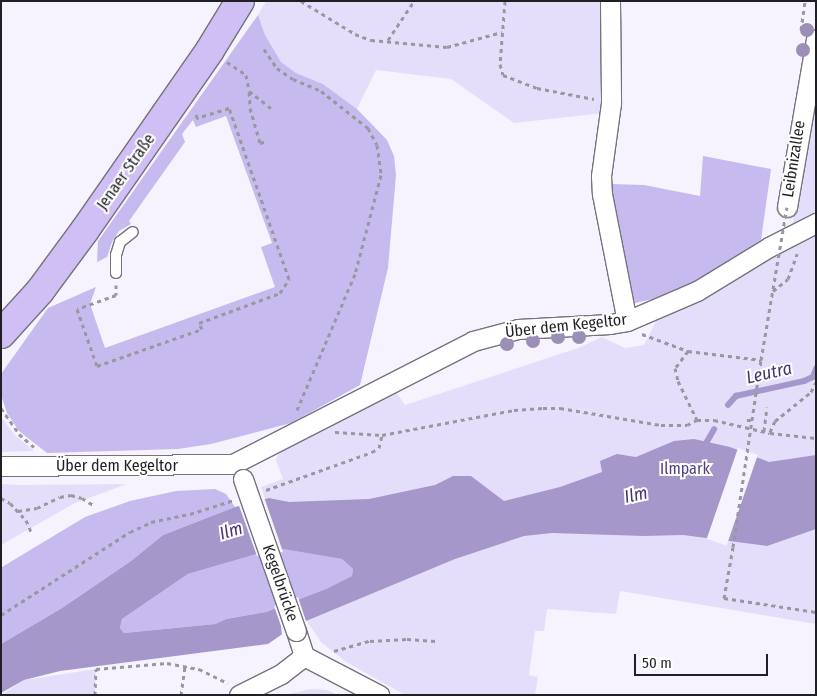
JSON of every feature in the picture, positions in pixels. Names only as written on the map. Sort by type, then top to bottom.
[{"type":"main road","name":"Jenaer Straße","points":[[1,334],[58,268],[178,95],[240,1]]},
{"type":"street","points":[[610,1],[611,103],[601,176],[602,194],[627,321]]},
{"type":"street","name":"Leibnizallee","points":[[787,207],[812,83],[816,39]]},
{"type":"street","name":"Über dem Kegeltor","points":[[1,466],[238,471],[285,438],[474,341],[518,329],[610,324],[627,321],[697,291],[769,247],[814,224]]},
{"type":"street","name":"Kegelbrücke","points":[[238,471],[304,656]]},
{"type":"street","points":[[240,695],[281,674],[304,656],[379,695]]},
{"type":"lane","points":[[116,273],[116,255],[120,242],[133,232]]},
{"type":"path","points":[[300,1],[355,34],[371,40],[388,40],[447,47],[502,32]]},
{"type":"path","points":[[388,40],[414,1]]},
{"type":"path","points":[[505,1],[500,64],[503,75],[537,88],[597,100]]},
{"type":"path","points":[[264,50],[277,68],[293,79],[320,91],[368,128],[377,145],[381,175],[355,274],[285,438]]},
{"type":"path","points":[[225,61],[246,75],[250,108],[260,143],[267,141]]},
{"type":"path","points":[[249,91],[273,110]]},
{"type":"path","points":[[116,273],[116,295],[77,309],[97,366],[202,329],[199,322],[280,293],[289,278],[229,108],[198,118],[194,108],[178,95]]},
{"type":"path","points":[[787,207],[724,598],[816,612]]},
{"type":"path","points":[[773,291],[788,279],[795,258],[814,224]]},
{"type":"path","points":[[627,321],[642,334],[656,341],[688,351],[761,360]]},
{"type":"path","points":[[688,351],[675,368],[678,381],[697,420]]},
{"type":"path","points":[[770,433],[775,421],[811,392],[816,382]]},
{"type":"path","points":[[764,432],[767,407]]},
{"type":"path","points":[[1,408],[19,434],[55,466]]},
{"type":"path","points":[[311,424],[325,431],[382,435],[514,410],[560,408],[661,425],[687,425],[697,420],[714,420],[764,432],[816,438]]},
{"type":"path","points":[[747,420],[752,420]]},
{"type":"path","points":[[260,492],[372,452],[378,448],[382,435]]},
{"type":"path","points":[[18,511],[36,508],[66,496],[82,498],[93,505]]},
{"type":"path","points":[[1,498],[10,503],[26,520],[31,532]]},
{"type":"path","points":[[1,615],[130,532],[151,522],[190,514],[222,504]]},
{"type":"path","points":[[304,656],[341,650],[370,641],[407,639],[439,641]]},
{"type":"path","points":[[95,695],[96,669],[167,663],[199,670],[229,683],[240,695]]},
{"type":"path","points":[[181,695],[185,667]]},
{"type":"green space","points":[[266,1],[601,1],[604,113],[514,123],[451,79],[376,70],[357,109],[323,84],[296,73],[281,62],[265,35],[258,15]]},
{"type":"green space","points":[[816,98],[816,216],[792,227],[814,99]]},
{"type":"green space","name":"Ilmpark","points":[[816,234],[816,624],[620,591],[616,614],[547,609],[544,631],[535,631],[529,675],[538,677],[535,695],[405,695],[346,662],[321,642],[308,623],[261,487],[283,479],[276,460],[282,446],[396,392],[405,405],[578,348],[602,337],[625,348],[644,345],[660,313]]},
{"type":"green space","points":[[1,417],[15,435],[34,451],[1,452]]},
{"type":"green space","points":[[1,484],[127,484],[75,503],[1,545]]},
{"type":"green space","points":[[96,669],[95,695],[1,695],[24,680]]},
{"type":"green space","points":[[311,689],[327,690],[338,695],[284,695]]},
{"type":"shaded area","points":[[258,15],[265,35],[281,62],[296,73],[323,84],[357,109],[387,140],[394,156],[396,175],[388,268],[360,385],[291,423],[211,444],[178,449],[47,453],[19,431],[7,413],[1,395],[1,374],[48,308],[96,287],[90,304],[105,348],[275,287],[261,247],[272,243],[226,116],[196,127],[193,120],[182,134],[185,142],[129,221],[131,224],[119,231],[112,242],[107,257],[97,262],[98,241]]},
{"type":"shaded area","points":[[703,156],[771,169],[761,240],[698,282],[670,295],[635,303],[620,254],[610,184],[644,185],[700,196]]},
{"type":"shaded area","points":[[215,489],[226,494],[235,507],[163,535],[131,561],[62,608],[1,644],[2,567],[85,517],[130,501],[176,491]]},
{"type":"shaded area","points":[[277,548],[342,559],[353,569],[352,576],[326,589],[266,612],[226,619],[215,624],[124,633],[120,628],[122,619],[188,574]]},
{"type":"water","name":"Ilm","points":[[694,439],[730,447],[769,462],[816,455],[816,529],[767,546],[683,535],[644,536],[552,533],[524,536],[455,559],[294,626],[268,644],[60,671],[24,680],[1,693],[1,644],[62,608],[131,561],[163,535],[235,507],[269,498],[289,502],[369,499],[435,485],[453,476],[471,476],[504,501],[560,487],[602,472],[600,461],[617,454],[636,457],[674,441]],"holes":[[[277,548],[342,559],[353,569],[352,576],[326,589],[266,612],[226,619],[215,624],[124,633],[120,628],[122,619],[188,574]]]},
{"type":"pier","points":[[738,448],[758,455],[727,546],[707,539]]},
{"type":"pier","points":[[264,497],[283,552],[257,556],[238,503]]},
{"type":"pier","points":[[298,597],[307,624],[282,637],[281,626],[274,606]]},
{"type":"waterway","name":"Leutra","points":[[728,405],[736,396],[804,381],[813,377],[816,369]]},
{"type":"waterway","name":"Leutra","points":[[704,447],[714,430]]}]
